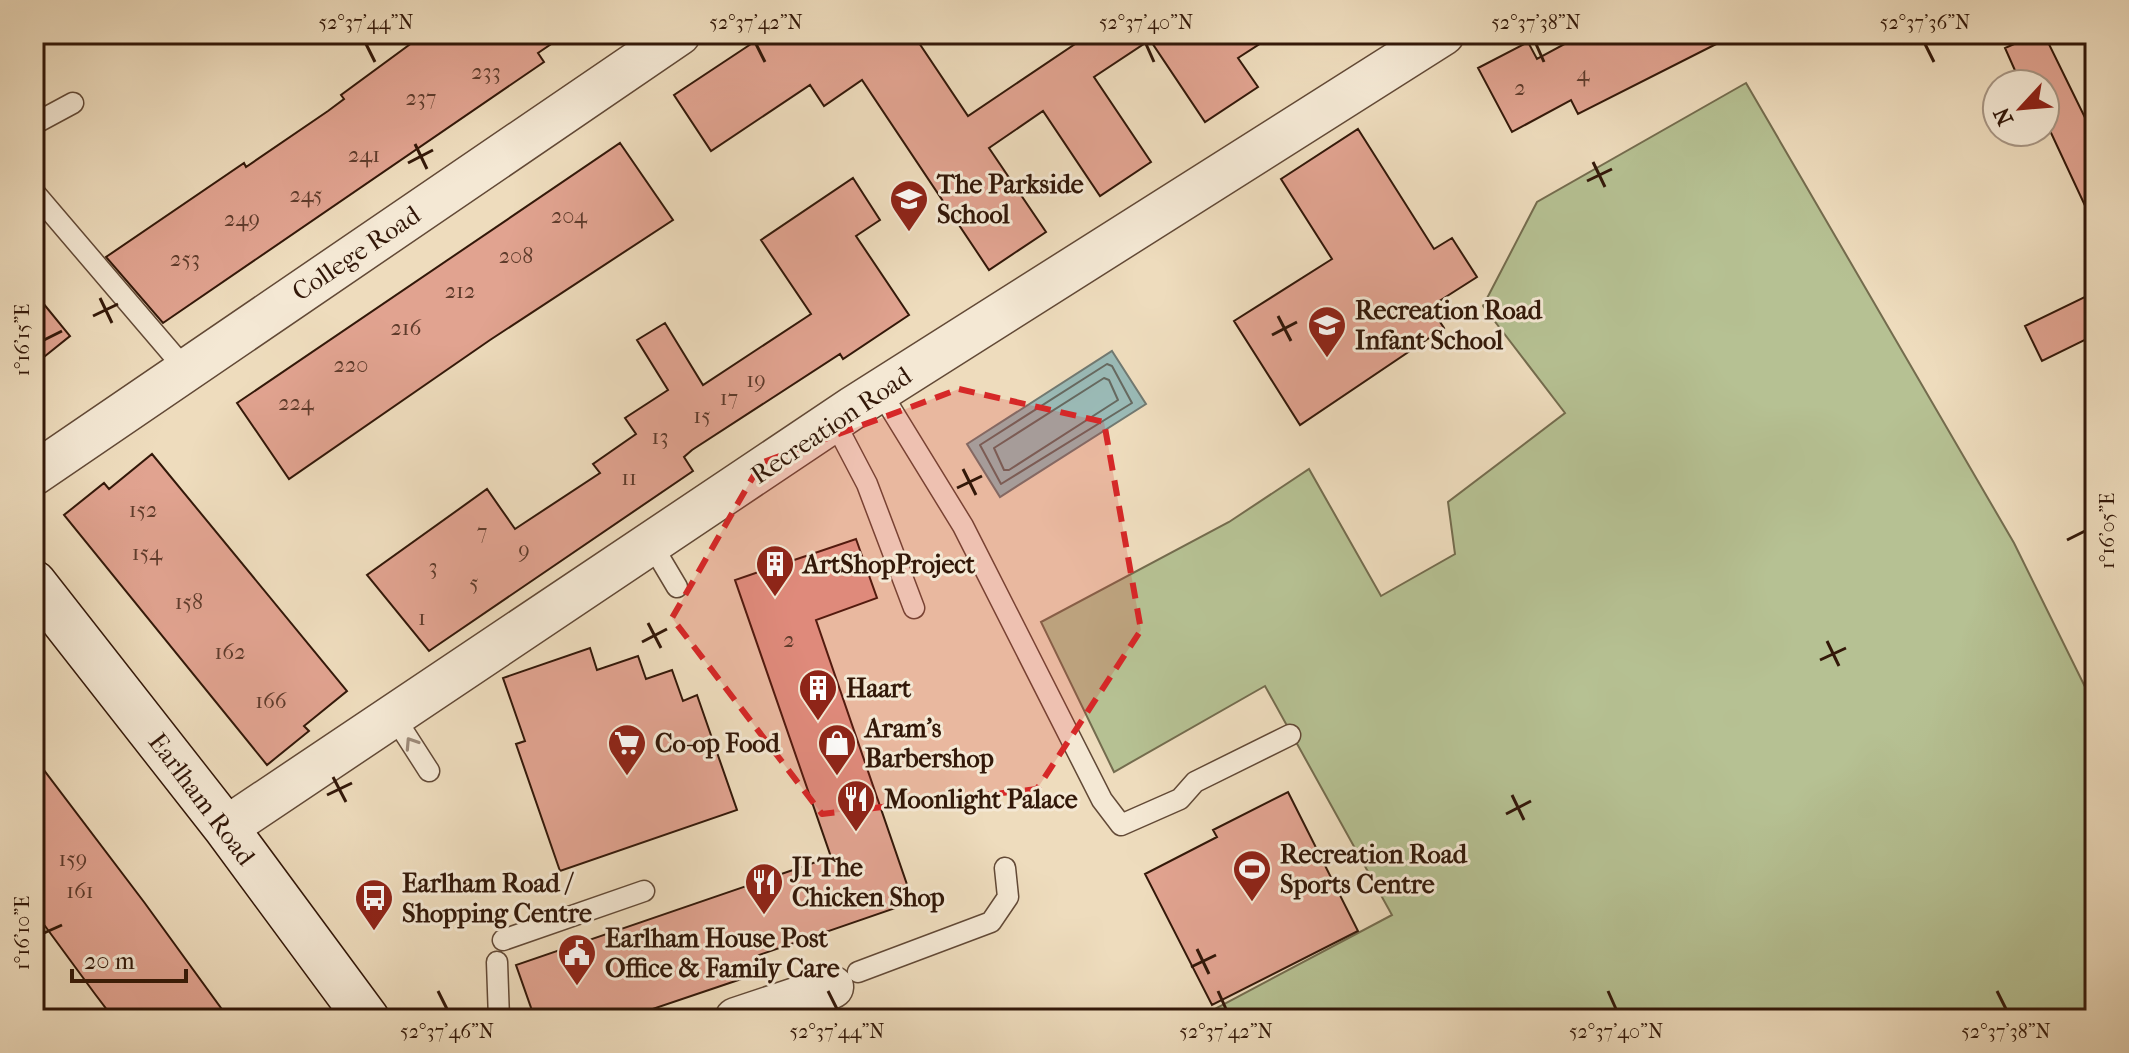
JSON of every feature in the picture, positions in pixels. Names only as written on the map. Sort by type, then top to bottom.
[{"type":"main road","name":"Earlham Road","points":[[34,583],[226,828],[367,1019]]},
{"type":"street","name":"College Road","points":[[34,474],[679,34]]},
{"type":"street","name":"Recreation Road","points":[[226,828],[834,421],[1443,34]]},
{"type":"street","points":[[736,1019],[845,979]]},
{"type":"lane","points":[[34,124],[73,103]]},
{"type":"lane","points":[[34,192],[186,370]]},
{"type":"lane","points":[[880,391],[963,526],[1102,800],[1121,825],[1180,799],[1195,782],[1290,735]]},
{"type":"lane","points":[[834,421],[867,484],[914,608]]},
{"type":"lane","points":[[652,545],[677,587]]},
{"type":"lane","points":[[393,715],[429,771]]},
{"type":"lane","points":[[845,979],[991,922],[1008,897],[1005,868]]},
{"type":"lane","points":[[503,940],[644,891]]},
{"type":"lane","points":[[497,962],[499,1019]]},
{"type":"highlighted area","points":[[959,389],[1104,422],[1141,630],[1037,789],[822,814],[672,618],[761,463]]},
{"type":"green space","points":[[1746,83],[2014,543],[2095,707],[2095,1019],[1196,1019],[1392,915],[1265,686],[1114,772],[1041,622],[1229,522],[1309,469],[1381,596],[1455,554],[1448,502],[1565,413],[1483,306],[1537,202]]},
{"type":"water","points":[[1112,351],[1146,404],[1000,497],[967,444]]},
{"type":"building","points":[[424,34],[566,34],[538,53],[544,62],[163,323],[106,257],[244,163],[246,167],[328,111],[344,99],[341,95]]},
{"type":"building","points":[[766,34],[913,34],[968,116],[1090,34],[1275,34],[1238,58],[1258,87],[1205,122],[1150,40],[1094,77],[1151,162],[1100,196],[1043,111],[989,148],[1046,232],[989,270],[862,80],[824,106],[810,85],[711,151],[674,95]]},
{"type":"building","points":[[1583,34],[1736,34],[1578,114],[1571,100],[1512,132],[1478,68],[1528,42],[1537,59]]},
{"type":"building","points":[[2044,34],[2061,68],[2014,68],[2005,48]]},
{"type":"building","points":[[2061,69],[2095,138],[2095,227],[2058,148],[2061,148]]},
{"type":"building","points":[[1358,129],[1434,249],[1452,238],[1477,277],[1430,307],[1444,328],[1300,425],[1234,321],[1332,259],[1281,179]]},
{"type":"building","points":[[620,143],[673,220],[490,340],[289,479],[237,403]]},
{"type":"building","points":[[853,178],[880,220],[856,236],[909,315],[843,359],[840,354],[692,450],[684,457],[693,471],[429,651],[367,575],[487,489],[515,529],[600,473],[593,464],[636,434],[625,418],[668,390],[637,340],[665,323],[703,385],[811,314],[761,240]]},
{"type":"building","points":[[34,292],[70,336],[34,365]]},
{"type":"building","points":[[2095,292],[2095,335],[2042,361],[2025,326]]},
{"type":"building","points":[[152,454],[347,691],[304,726],[309,731],[267,765],[64,515],[104,483],[109,489]]},
{"type":"building","points":[[856,539],[877,598],[816,620],[913,902],[759,955],[765,971],[623,1019],[535,1019],[516,965],[831,857],[735,580]]},
{"type":"building","name":"Co-op Food","points":[[590,648],[597,670],[638,656],[646,679],[672,670],[683,701],[697,695],[737,810],[560,871],[516,744],[525,741],[503,678]]},
{"type":"building","points":[[34,757],[229,1019],[114,1019],[95,994],[34,911]]},
{"type":"building","name":"Recreation Road Sports Centre","points":[[1288,792],[1358,931],[1212,1005],[1145,874],[1217,837],[1213,830]]},
{"type":"place","name":"The Parkside School","points":[[909,233]]},
{"type":"place","name":"Recreation Road Infant School","points":[[1327,359]]},
{"type":"place","name":"ArtShopProject","points":[[775,598]]},
{"type":"place","name":"Haart","points":[[818,722]]},
{"type":"place","name":"Co-op Food","points":[[627,777]]},
{"type":"place","name":"Aram's Barbershop","points":[[837,777]]},
{"type":"place","name":"Moonlight Palace","points":[[856,833]]},
{"type":"place","name":"Recreation Road Sports Centre","points":[[1252,903]]},
{"type":"place","name":"JI The Chicken Shop","points":[[764,916]]},
{"type":"place","name":"Earlham Road / Shopping Centre","points":[[374,932]]},
{"type":"place","name":"Earlham House Post Office & Family Care","points":[[577,987]]}]
